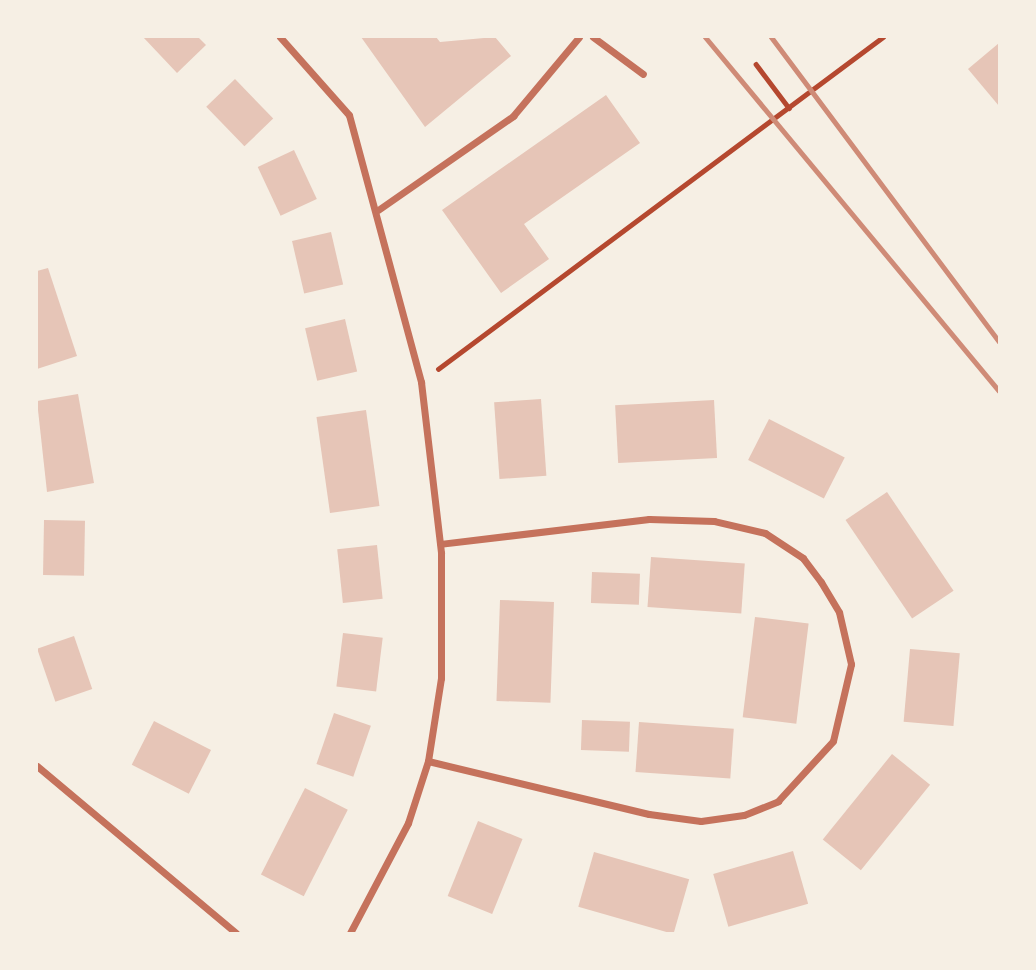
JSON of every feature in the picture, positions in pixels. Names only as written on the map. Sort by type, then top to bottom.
[{"type":"street","points":[[280,37],[349,115],[378,210],[421,382],[440,544],[441,678],[428,761],[408,823],[351,933]]},
{"type":"street","points":[[378,210],[513,116],[579,37]]},
{"type":"street","points":[[593,37],[643,74]]},
{"type":"street","points":[[428,761],[649,814],[701,821],[744,815],[778,802],[833,741],[851,664],[839,612],[821,582],[803,558],[765,533],[715,521],[649,519],[440,544]]},
{"type":"street","points":[[37,766],[236,933]]},
{"type":"path","points":[[421,382],[883,37]]},
{"type":"path","points":[[756,64],[789,108]]},
{"type":"building","points":[[143,37],[198,37],[206,45],[177,73]]},
{"type":"building","points":[[361,37],[436,37],[440,42],[495,37],[511,56],[425,127]]},
{"type":"building","points":[[999,43],[999,106],[968,69]]},
{"type":"building","points":[[235,79],[273,119],[244,146],[206,107]]},
{"type":"building","points":[[606,95],[640,143],[524,224],[549,259],[501,293],[442,210]]},
{"type":"building","points":[[294,150],[317,199],[281,216],[258,167]]},
{"type":"building","points":[[331,232],[343,285],[304,294],[292,241]]},
{"type":"building","points":[[48,268],[77,356],[37,369],[37,271]]},
{"type":"building","points":[[345,319],[357,372],[317,381],[305,328]]},
{"type":"building","points":[[78,394],[94,483],[47,492],[37,401]]},
{"type":"building","points":[[541,399],[546,476],[499,479],[494,402]]},
{"type":"building","points":[[714,400],[717,458],[618,463],[615,405]]},
{"type":"building","points":[[366,410],[379,506],[330,513],[316,417]]},
{"type":"building","points":[[769,419],[845,458],[824,499],[748,460]]},
{"type":"building","points":[[887,492],[954,591],[912,619],[846,520]]},
{"type":"building","points":[[44,520],[85,521],[84,576],[43,575]]},
{"type":"building","points":[[377,545],[383,599],[343,603],[337,549]]},
{"type":"building","points":[[651,557],[745,564],[741,613],[648,607]]},
{"type":"building","points":[[592,572],[640,574],[639,605],[591,603]]},
{"type":"building","points":[[500,600],[554,602],[550,703],[496,701]]},
{"type":"building","points":[[755,617],[809,624],[796,724],[743,717]]},
{"type":"building","points":[[343,633],[383,638],[376,691],[336,687]]},
{"type":"building","points":[[74,636],[92,689],[55,702],[37,649]]},
{"type":"building","points":[[910,649],[960,653],[953,726],[904,722]]},
{"type":"building","points":[[334,713],[371,726],[353,777],[316,764]]},
{"type":"building","points":[[582,720],[630,722],[629,752],[581,750]]},
{"type":"building","points":[[154,721],[211,750],[189,794],[132,765]]},
{"type":"building","points":[[639,722],[734,729],[730,779],[636,772]]},
{"type":"building","points":[[892,754],[930,785],[861,870],[823,839]]},
{"type":"building","points":[[305,788],[348,810],[304,896],[261,874]]},
{"type":"building","points":[[478,821],[523,839],[492,914],[448,896]]},
{"type":"building","points":[[793,851],[808,904],[728,927],[713,874]]},
{"type":"building","points":[[594,852],[689,879],[674,933],[578,907]]},
{"type":"railway","points":[[705,37],[999,391]]},
{"type":"railway","points":[[771,37],[999,342]]}]
